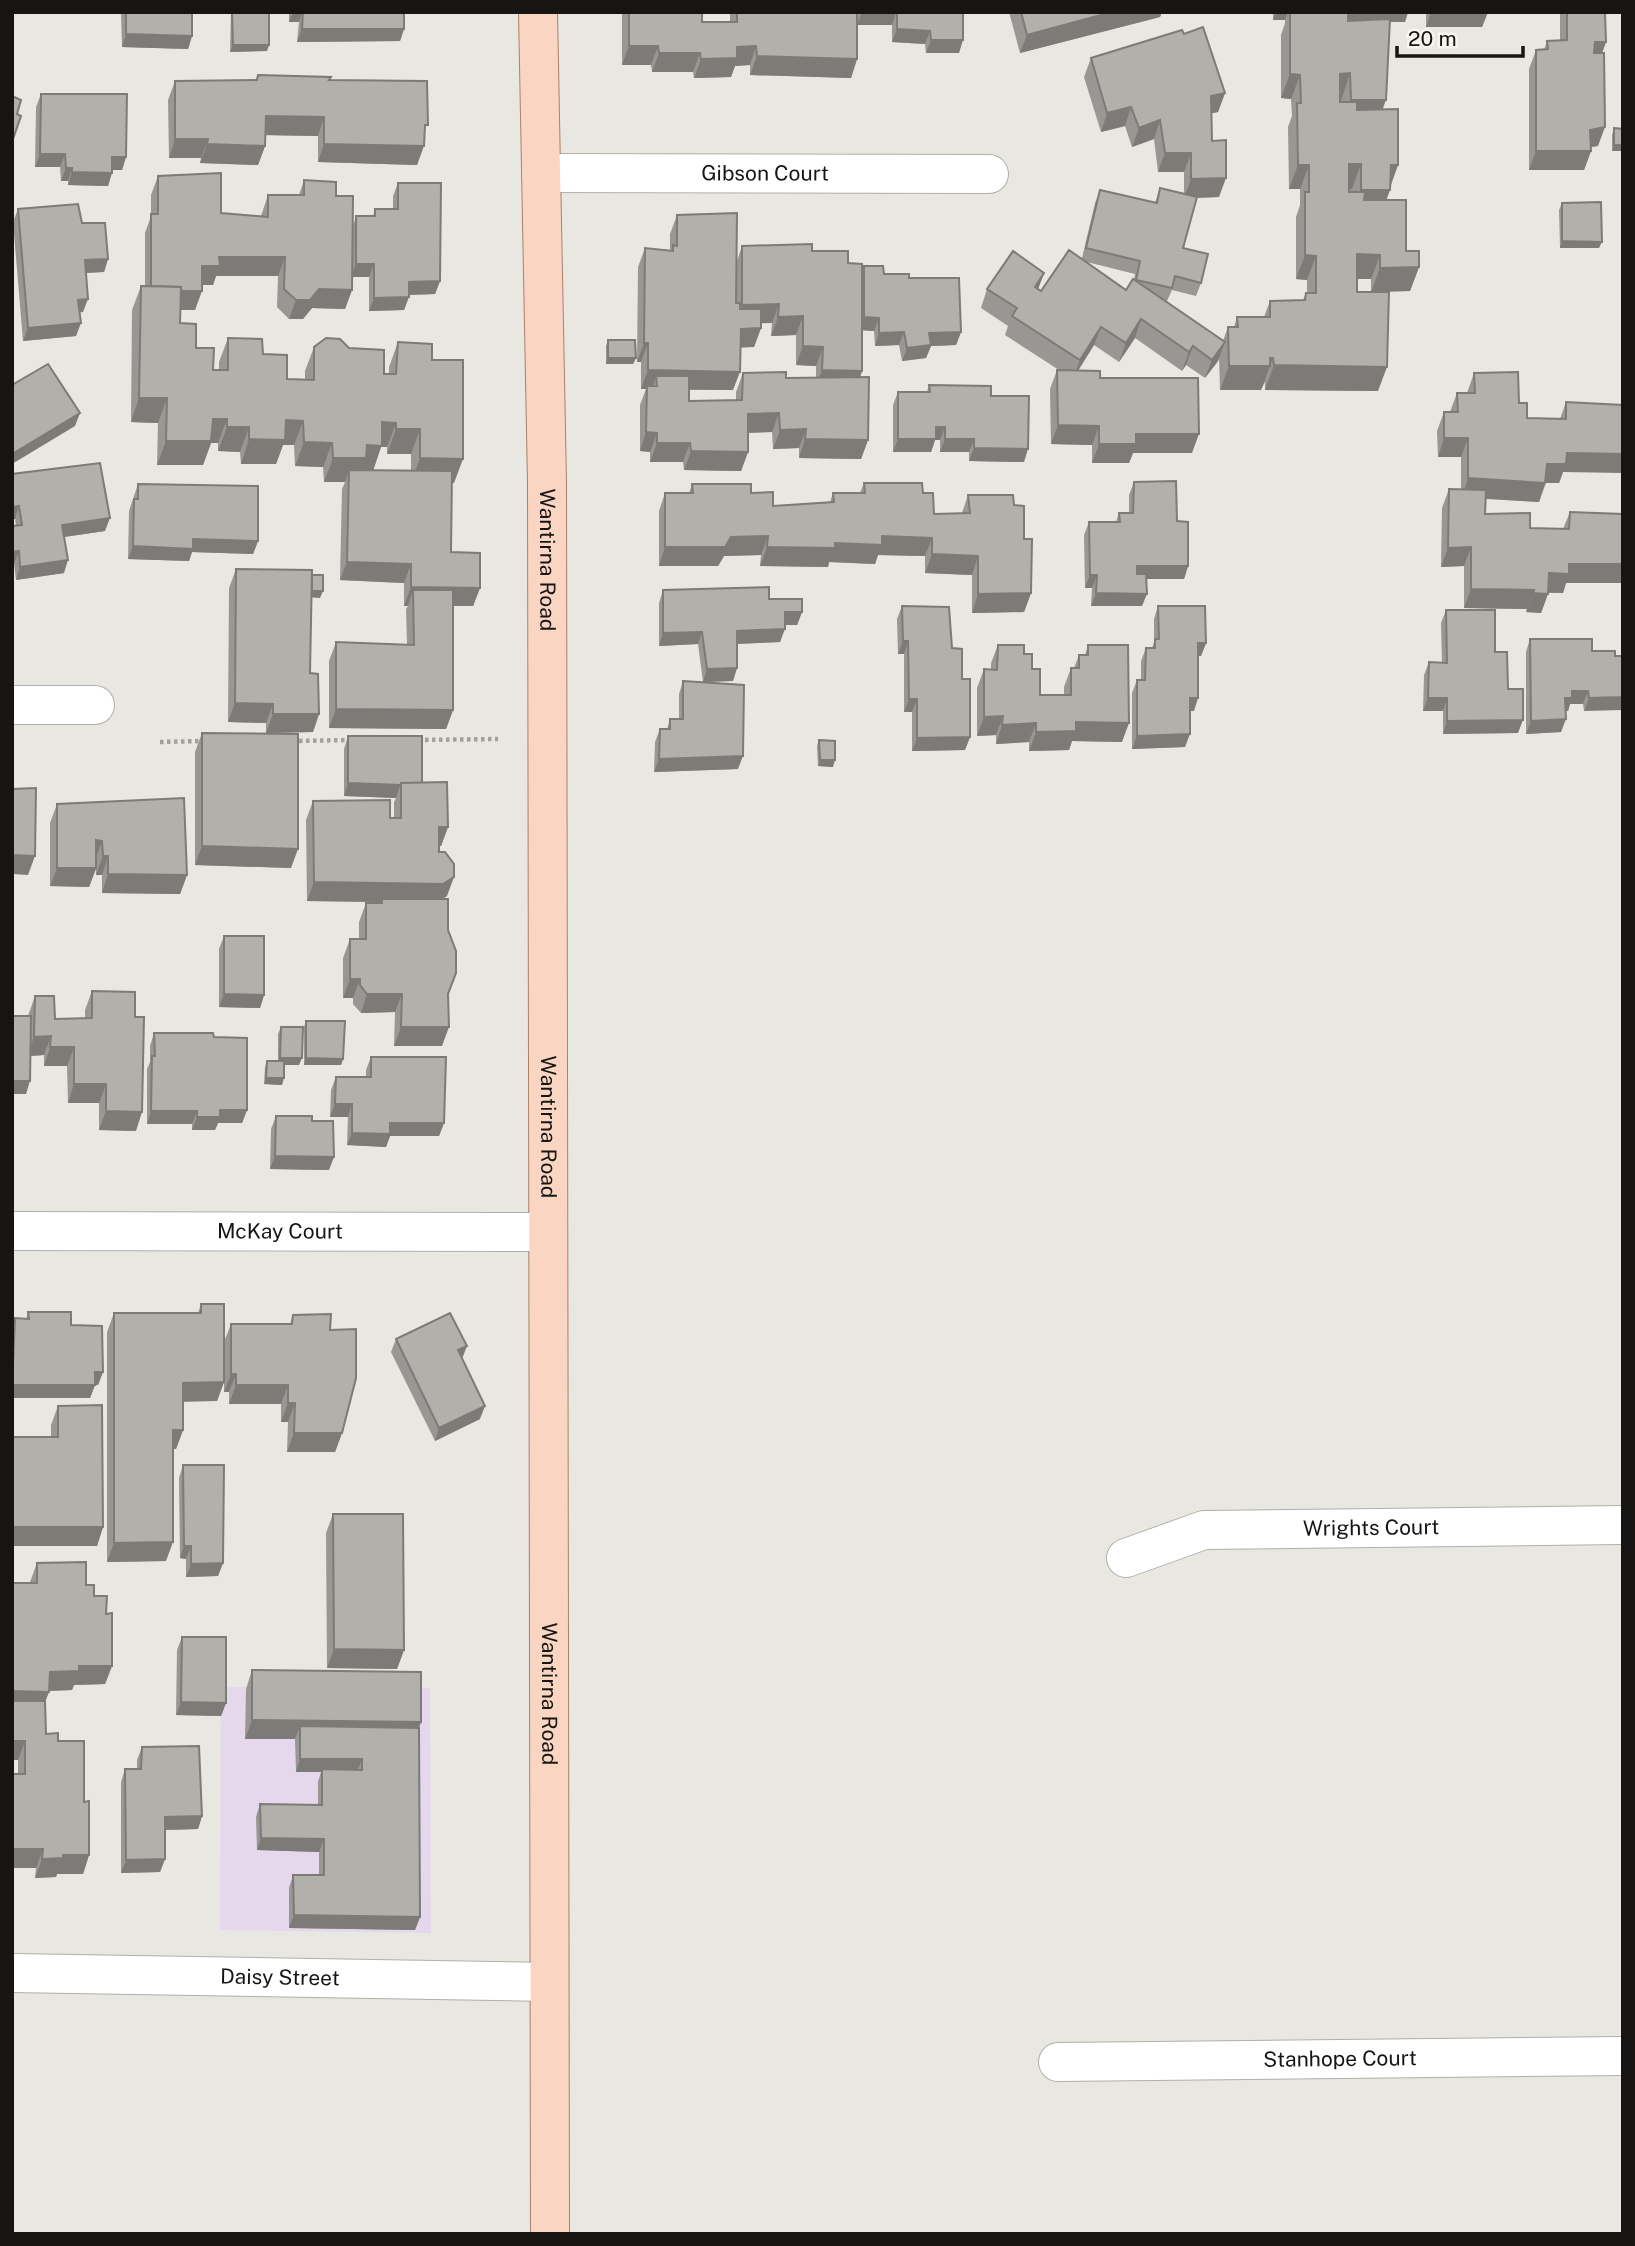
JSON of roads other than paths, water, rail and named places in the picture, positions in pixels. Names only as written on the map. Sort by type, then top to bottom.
[{"type":"main road","name":"Wantirna Road","points":[[537,15],[547,470],[550,2234]]},
{"type":"street","name":"Gibson Court","points":[[541,173],[989,174]]},
{"type":"street","points":[[12,705],[95,705]]},
{"type":"street","name":"McKay Court","points":[[12,1231],[547,1232]]},
{"type":"street","name":"Wrights Court","points":[[1126,1558],[1204,1530],[1623,1525]]},
{"type":"street","name":"Daisy Street","points":[[12,1973],[548,1982]]},
{"type":"street","name":"Stanhope Court","points":[[1058,2062],[1623,2056]]}]
